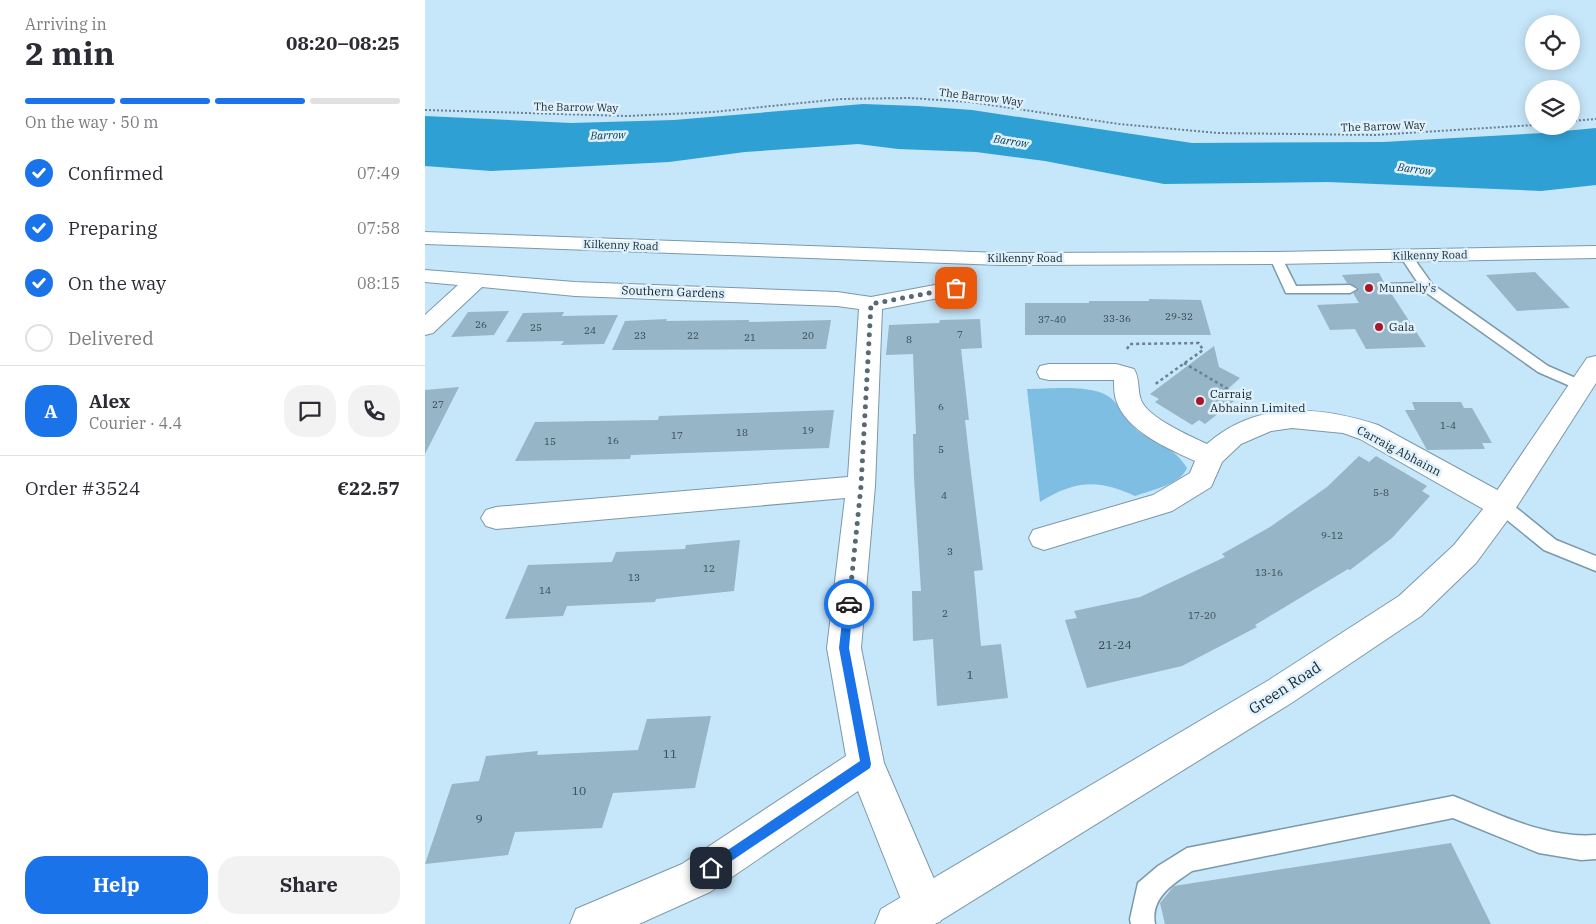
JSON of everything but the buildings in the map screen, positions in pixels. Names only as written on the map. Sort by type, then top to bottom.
[{"type":"street","name":"Kilkenny Road","points":[[425,238],[1001,259],[1276,258],[1596,252]]},
{"type":"street","name":"Southern Gardens","points":[[425,276],[475,282],[575,289],[837,299],[871,304],[956,288]]},
{"type":"street","points":[[425,328],[475,282]]},
{"type":"street","points":[[871,304],[861,486],[844,648],[866,764],[910,916]]},
{"type":"street","name":"Green Road","points":[[910,916],[1281,691],[1410,606],[1465,554],[1502,506],[1596,364]]},
{"type":"street","points":[[1049,372],[1116,372],[1125,376],[1128,384],[1128,400],[1137,415],[1210,457]]},
{"type":"street","name":"Carraig Abhainn","points":[[1044,538],[1162,503],[1201,480],[1210,457],[1232,436],[1266,422],[1292,419],[1345,424],[1369,432],[1502,506]]},
{"type":"street","points":[[496,518],[861,486]]},
{"type":"street","points":[[591,924],[696,878],[866,764]]},
{"type":"lane","points":[[1406,256],[1427,287],[1543,369],[1582,386]]},
{"type":"lane","points":[[1276,258],[1291,290],[1350,289]]},
{"type":"lane","points":[[1388,288],[1427,287]]},
{"type":"lane","points":[[1502,506],[1550,545],[1596,564]]},
{"type":"lane","points":[[1143,924],[1142,919],[1147,892],[1166,874],[1187,860],[1453,807],[1539,841],[1581,848],[1596,847]]},
{"type":"path","name":"The Barrow Way","points":[[425,110],[627,116],[713,112],[840,99],[909,98],[970,102],[1119,124],[1218,134],[1376,135],[1525,126]]},
{"type":"path","points":[[1580,121],[1596,119]]},
{"type":"path","points":[[1116,372],[1130,344],[1199,343],[1203,350],[1148,390],[1128,400]]},
{"type":"path","points":[[1184,363],[1238,395],[1266,422]]},
{"type":"shaded area","points":[[1073,388],[1096,391],[1106,395],[1113,400],[1128,421],[1139,432],[1171,450],[1187,468],[1172,483],[1135,496],[1110,487],[1087,484],[1065,489],[1040,502],[1027,389]]},
{"type":"water","name":"Barrow","points":[[863,104],[918,106],[972,110],[1192,143],[1383,142],[1525,134],[1580,135],[1580,130],[1596,128],[1596,185],[1541,191],[1328,182],[1164,184],[1045,161],[976,152],[898,149],[858,144],[745,152],[669,162],[491,171],[425,166],[425,116],[571,123],[674,120]]},
{"type":"way so far","points":[[849,604],[861,486],[871,304],[956,288]]},
{"type":"place","name":"Munnelly's","points":[[1369,288]]},
{"type":"place","name":"Gala","points":[[1379,327]]},
{"type":"place","name":"Carraig Abhainn Limited","points":[[1200,401]]},
{"type":"route","points":[[711,868],[866,764],[844,648],[849,604]]}]
